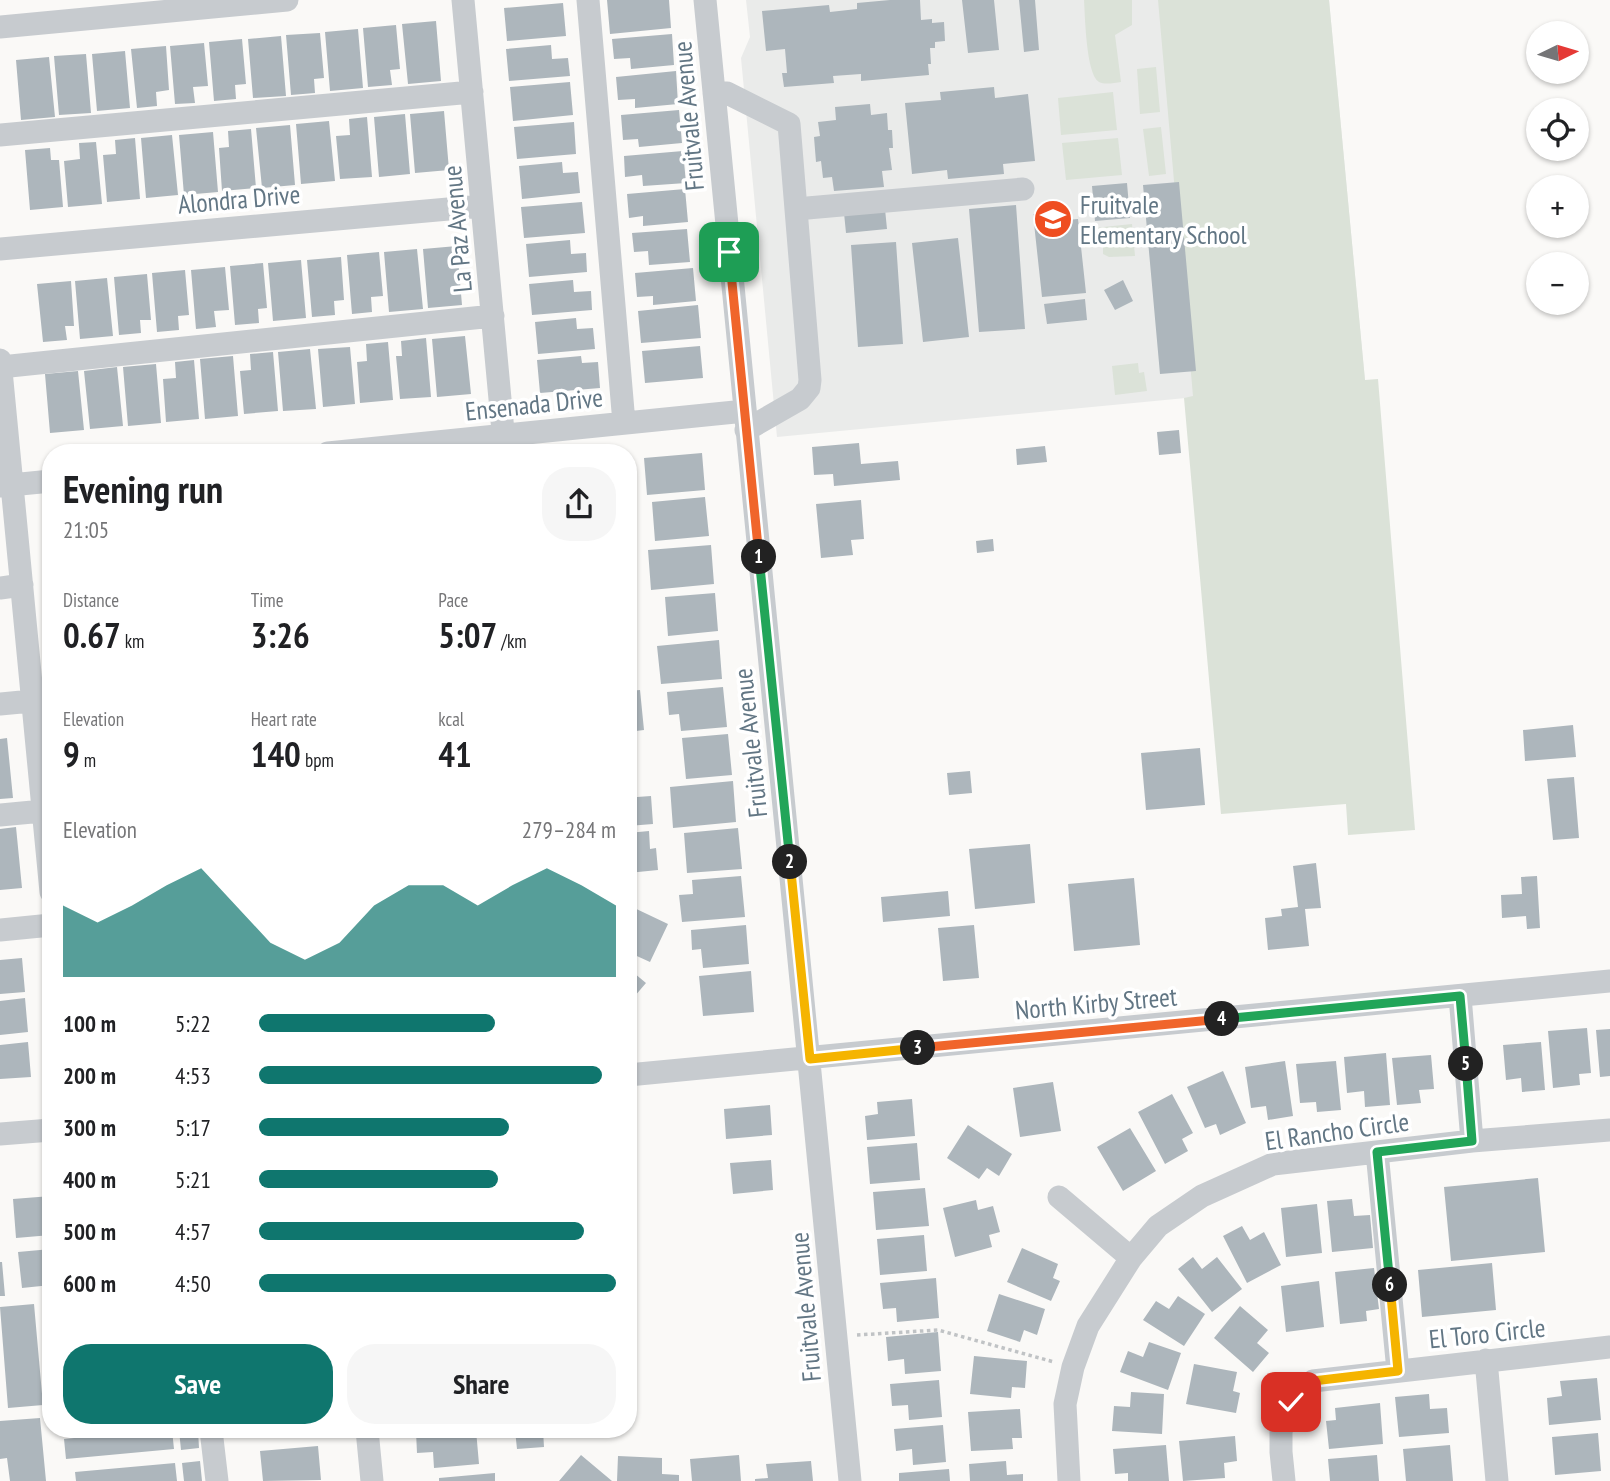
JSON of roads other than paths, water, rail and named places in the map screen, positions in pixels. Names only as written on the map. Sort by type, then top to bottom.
[{"type":"street","points":[[0,27],[287,0]]},
{"type":"street","name":"La Paz Avenue","points":[[463,0],[504,444]]},
{"type":"street","points":[[588,0],[624,423]]},
{"type":"street","name":"Fruitvale Avenue","points":[[705,0],[850,1481]]},
{"type":"street","points":[[0,135],[472,92]]},
{"type":"street","points":[[714,93],[727,93],[789,124],[809,388],[800,399],[745,421]]},
{"type":"street","points":[[796,209],[1023,189]]},
{"type":"street","name":"Alondra Drive","points":[[0,249],[482,206]]},
{"type":"street","points":[[0,367],[493,316]]},
{"type":"street","points":[[0,360],[11,587],[32,701],[42,801]]},
{"type":"street","name":"Ensenada Drive","points":[[504,444],[624,423],[745,421]]},
{"type":"street","points":[[6,486],[42,482]]},
{"type":"street","points":[[0,704],[32,701]]},
{"type":"street","points":[[0,815],[42,811]]},
{"type":"street","points":[[0,930],[42,926]]},
{"type":"street","name":"North Kirby Street","points":[[637,1074],[1610,981]]},
{"type":"street","points":[[1460,996],[1472,1141]]},
{"type":"street","points":[[0,1135],[42,1131]]},
{"type":"street","name":"El Rancho Circle","points":[[1069,1481],[1065,1404],[1073,1367],[1088,1326],[1130,1258],[1158,1226],[1202,1196],[1273,1164],[1472,1141],[1609,1138]]},
{"type":"street","points":[[1377,1152],[1398,1371]]},
{"type":"street","points":[[1059,1197],[1130,1258]]},
{"type":"street","name":"El Toro Circle","points":[[1284,1481],[1281,1430],[1291,1402],[1313,1381],[1610,1348]]},
{"type":"street","points":[[1486,1360],[1497,1481]]},
{"type":"street","points":[[212,1438],[217,1481]]},
{"type":"street","points":[[368,1438],[372,1481]]},
{"type":"place","name":"Fruitvale Elementary School","points":[[1053,219]]}]
